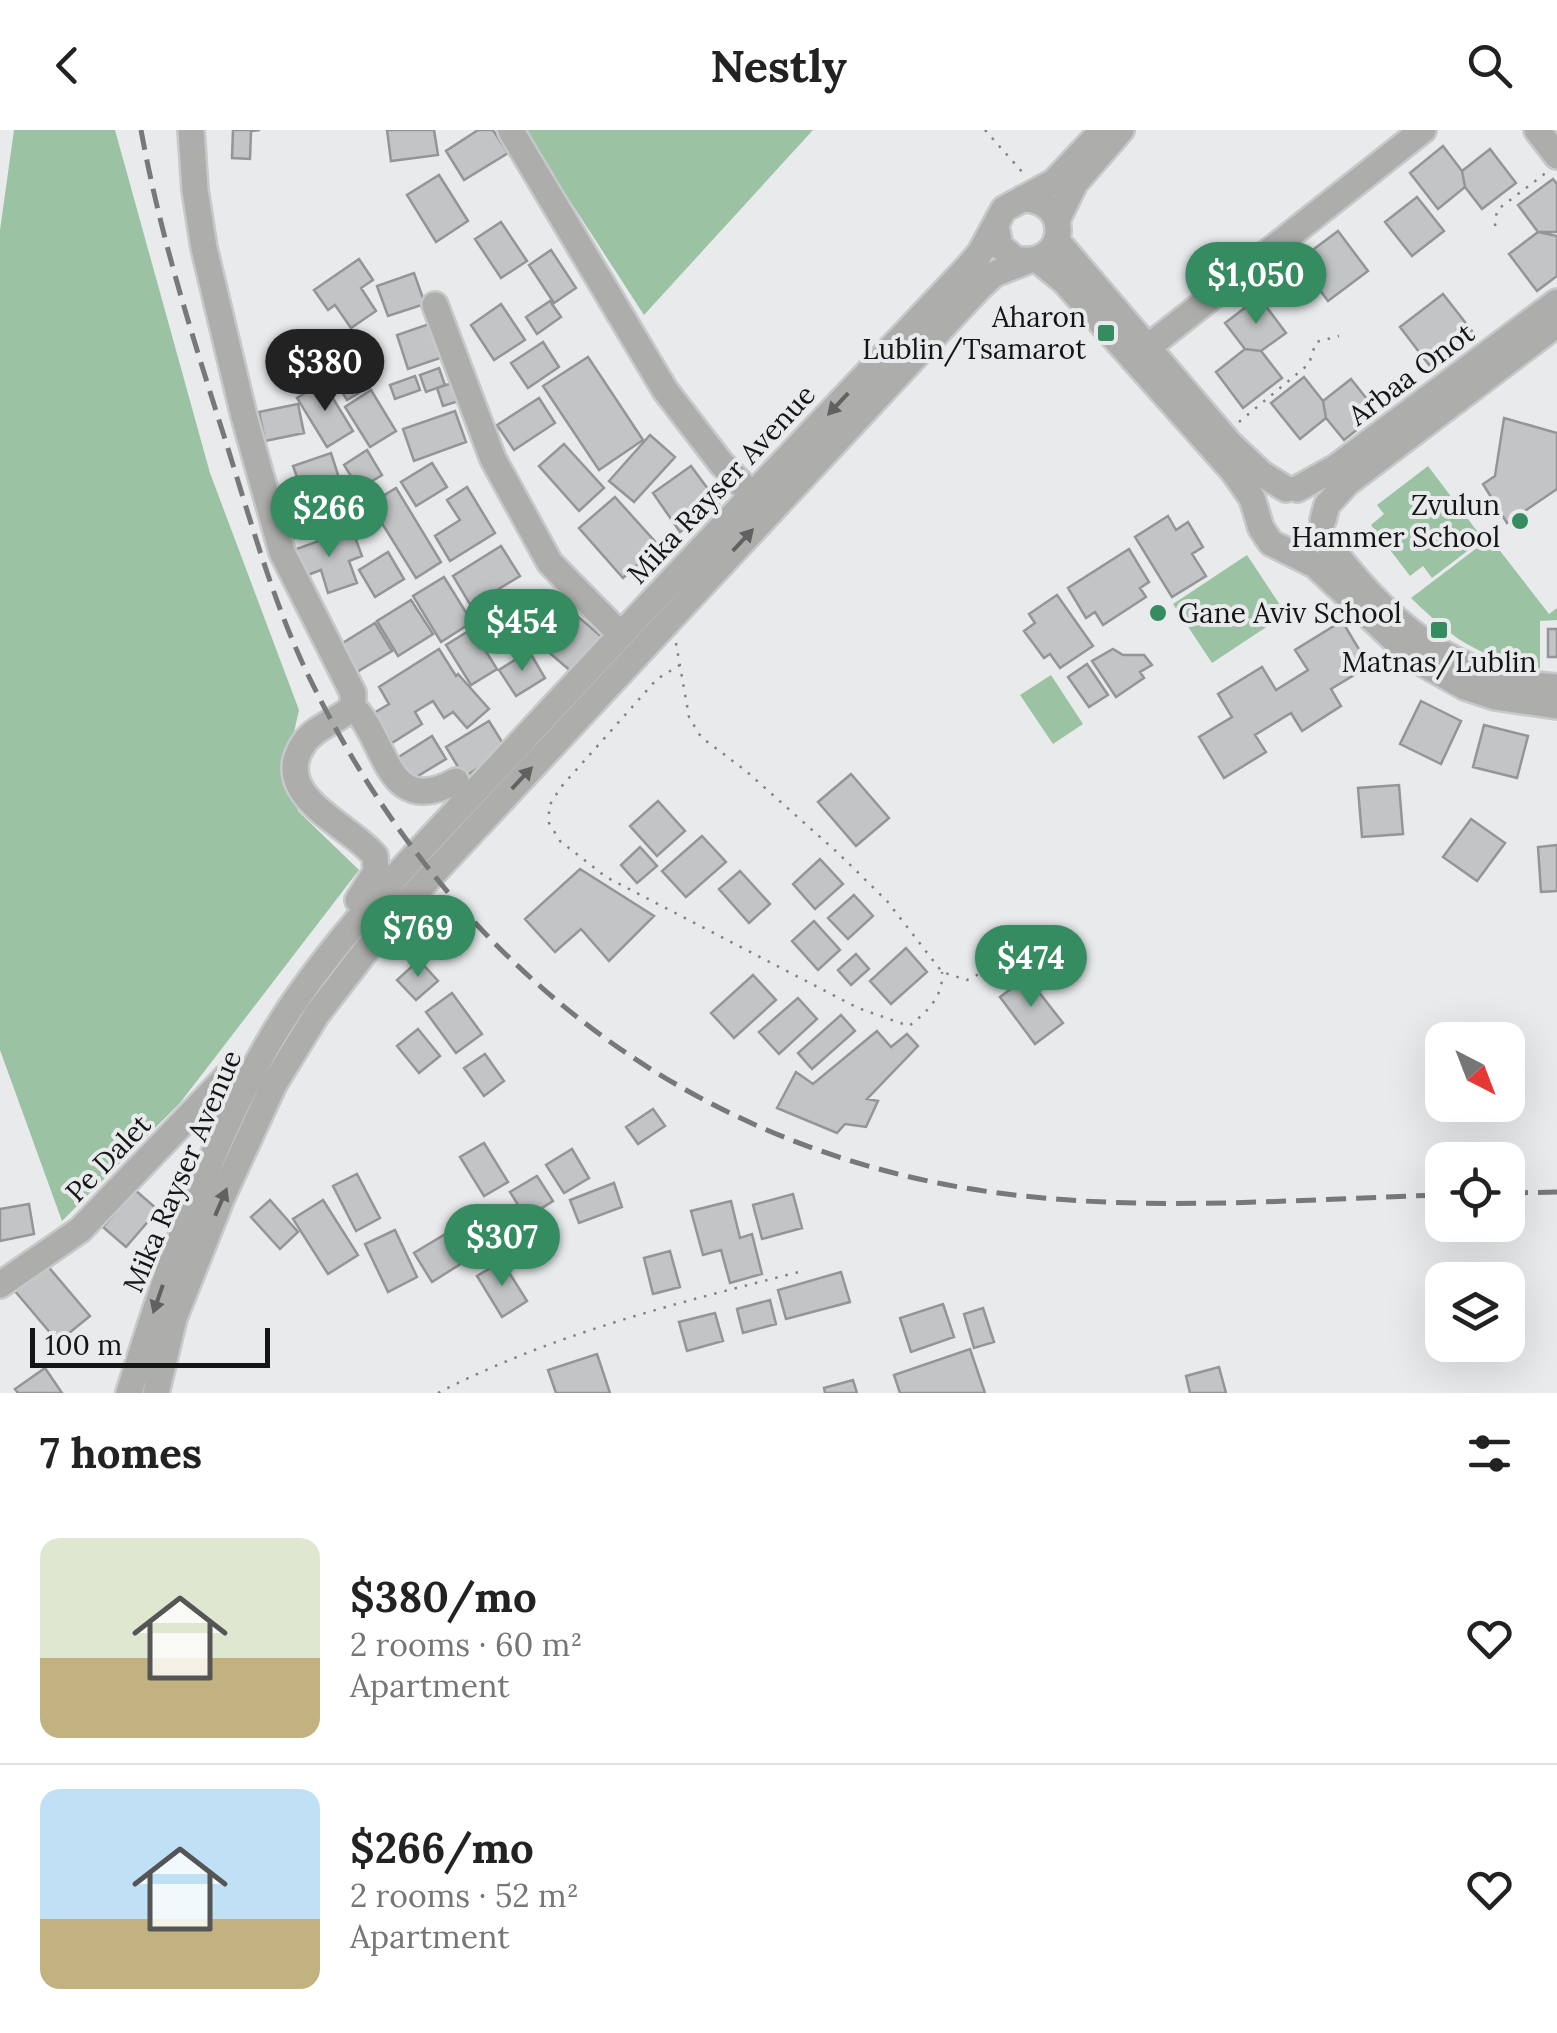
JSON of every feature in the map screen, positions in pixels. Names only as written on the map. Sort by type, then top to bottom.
[{"type":"street","points":[[191,130],[204,248],[244,416],[282,552],[354,694],[353,706],[394,778],[406,788],[435,789],[456,781]]},
{"type":"street","points":[[1103,130],[1054,182],[1004,209],[996,227],[1006,254],[1031,261],[1064,280],[1262,474],[1306,492],[1318,504],[1321,527],[1360,584],[1405,627],[1444,657],[1500,679],[1557,687]]},
{"type":"street","points":[[1031,261],[1046,256],[1075,183],[1121,130]]},
{"type":"street","points":[[1140,353],[1423,130]]},
{"type":"street","points":[[1537,130],[1557,156]]},
{"type":"street","points":[[512,131],[665,390],[721,464],[752,494]]},
{"type":"street","points":[[1031,195],[1047,206],[1057,231],[1140,353],[1252,498],[1271,543],[1315,565],[1393,641],[1434,673],[1495,697],[1557,706]]},
{"type":"street","name":"Mika Rayser Avenue","points":[[129,1393],[158,1298],[242,1072],[369,908],[620,634],[968,267],[996,227]]},
{"type":"street","name":"Mika Rayser Avenue","points":[[156,1393],[174,1318],[222,1197],[274,1084],[317,1014],[388,922],[978,289],[994,274],[1031,261]]},
{"type":"street","name":"Arbaa Onot","points":[[1292,489],[1335,468],[1557,302]]},
{"type":"street","points":[[435,305],[493,459],[550,564],[620,634]]},
{"type":"street","name":"Arbaa Onot","points":[[1321,527],[1327,506],[1347,482],[1557,324]]},
{"type":"street","points":[[1260,519],[1271,496],[1292,489]]},
{"type":"street","points":[[1288,550],[1306,547],[1321,527]]},
{"type":"street","points":[[242,1072],[376,872],[378,864],[369,849],[305,796],[296,769],[304,742],[353,706]]},
{"type":"street","name":"Pe Dalet","points":[[0,1285],[80,1230],[242,1072]]},
{"type":"path","points":[[985,130],[1031,195]]},
{"type":"path","points":[[1495,226],[1497,210],[1557,164]]},
{"type":"path","points":[[1222,435],[1309,364],[1316,342],[1340,336]]},
{"type":"path","points":[[672,617],[689,717],[701,736],[746,771],[888,901],[942,972],[943,986],[926,1012],[908,1026],[858,1008],[606,877],[560,842],[548,823],[550,806],[561,786],[657,678],[680,665]]},
{"type":"path","points":[[942,972],[967,980],[991,968],[1009,984]]},
{"type":"path","points":[[438,1393],[488,1367],[670,1304],[799,1272]]},
{"type":"green space","points":[[14,130],[115,130],[210,473],[299,710],[286,768],[298,811],[359,870],[180,1103],[62,1221],[0,1050],[0,230]]},
{"type":"green space","points":[[524,130],[813,130],[644,315]]},
{"type":"green space","points":[[1428,466],[1483,539],[1432,578],[1423,566],[1410,576],[1371,525],[1384,514],[1377,505]]},
{"type":"green space","points":[[1490,538],[1549,614],[1557,608],[1557,620],[1540,621],[1540,669],[1469,645],[1411,598]]},
{"type":"green space","points":[[1247,555],[1286,614],[1212,663],[1173,604]]},
{"type":"green space","points":[[1051,675],[1083,724],[1053,744],[1020,695]]},
{"type":"building","points":[[233,130],[260,130],[251,131],[250,159],[232,158]]},
{"type":"building","points":[[387,130],[434,130],[438,155],[391,161]]},
{"type":"building","points":[[478,130],[493,130],[508,153],[464,180],[446,151]]},
{"type":"building","points":[[1443,146],[1462,171],[1465,187],[1438,209],[1410,173]]},
{"type":"building","points":[[1490,149],[1516,183],[1482,209],[1465,187],[1462,171]]},
{"type":"building","points":[[439,175],[468,221],[436,242],[407,195]]},
{"type":"building","points":[[1553,179],[1557,184],[1557,232],[1538,232],[1518,205]]},
{"type":"building","points":[[1417,197],[1444,231],[1412,256],[1385,222]]},
{"type":"building","points":[[501,222],[527,261],[501,278],[475,239]]},
{"type":"building","points":[[1338,231],[1368,271],[1328,301],[1298,261]]},
{"type":"building","points":[[1538,232],[1557,236],[1557,276],[1537,291],[1509,254]]},
{"type":"building","points":[[551,250],[576,288],[554,303],[529,265]]},
{"type":"building","points":[[359,259],[373,280],[361,288],[376,311],[351,328],[335,305],[328,310],[314,290]]},
{"type":"building","points":[[414,273],[425,304],[388,316],[377,286]]},
{"type":"building","points":[[1443,294],[1472,331],[1429,365],[1400,327]]},
{"type":"building","points":[[1259,297],[1286,333],[1261,351],[1245,349],[1225,323]]},
{"type":"building","points":[[550,301],[561,317],[537,334],[526,317]]},
{"type":"building","points":[[501,304],[525,340],[494,360],[471,325]]},
{"type":"building","points":[[432,323],[443,357],[408,369],[397,335]]},
{"type":"building","points":[[543,342],[559,367],[528,388],[511,363]]},
{"type":"building","points":[[1245,349],[1261,351],[1282,378],[1243,408],[1216,372]]},
{"type":"building","points":[[351,353],[372,385],[347,400],[327,368]]},
{"type":"building","points":[[588,357],[643,440],[599,470],[543,386]]},
{"type":"building","points":[[439,368],[445,385],[426,392],[420,375]]},
{"type":"building","points":[[415,376],[420,390],[395,399],[390,385]]},
{"type":"building","points":[[1304,377],[1323,401],[1326,418],[1300,439],[1271,403]]},
{"type":"building","points":[[1351,379],[1378,413],[1344,440],[1326,418],[1323,401]]},
{"type":"building","points":[[323,382],[353,431],[327,447],[297,398]]},
{"type":"building","points":[[455,382],[462,400],[443,406],[437,388]]},
{"type":"building","points":[[371,390],[396,431],[370,447],[345,407]]},
{"type":"building","points":[[539,398],[555,423],[514,450],[497,425]]},
{"type":"building","points":[[298,404],[304,433],[265,441],[259,412]]},
{"type":"building","points":[[455,411],[466,442],[414,461],[403,429]]},
{"type":"building","points":[[1504,418],[1557,433],[1557,489],[1507,523],[1483,484],[1495,476]]},
{"type":"building","points":[[650,435],[675,457],[634,502],[609,481]]},
{"type":"building","points":[[564,444],[604,488],[579,511],[539,466]]},
{"type":"building","points":[[367,450],[382,475],[359,489],[344,465]]},
{"type":"building","points":[[331,453],[339,478],[302,491],[293,466]]},
{"type":"building","points":[[432,463],[447,487],[416,506],[401,482]]},
{"type":"building","points":[[691,466],[719,504],[680,532],[653,493]]},
{"type":"building","points":[[467,487],[495,533],[450,561],[435,536],[460,520],[447,500]]},
{"type":"building","points":[[396,488],[441,562],[416,578],[370,504]]},
{"type":"building","points":[[343,493],[351,518],[289,540],[281,515]]},
{"type":"building","points":[[615,497],[659,546],[623,578],[579,528]]},
{"type":"building","points":[[1168,516],[1176,530],[1188,522],[1203,547],[1192,554],[1206,576],[1172,597],[1135,537]]},
{"type":"building","points":[[352,529],[362,556],[349,561],[357,583],[328,593],[321,570],[297,579],[288,552]]},
{"type":"building","points":[[501,546],[520,576],[471,606],[453,576]]},
{"type":"building","points":[[1129,549],[1149,582],[1140,588],[1146,597],[1103,625],[1095,612],[1086,618],[1068,588]]},
{"type":"building","points":[[388,552],[404,579],[375,597],[359,570]]},
{"type":"building","points":[[444,577],[472,622],[441,642],[413,596]]},
{"type":"building","points":[[1057,595],[1093,646],[1060,668],[1050,654],[1044,658],[1024,631],[1035,623],[1029,614]]},
{"type":"building","points":[[411,600],[433,634],[398,656],[377,621]]},
{"type":"building","points":[[575,614],[603,638],[573,673],[545,649]]},
{"type":"building","points":[[1342,621],[1369,666],[1331,689],[1341,706],[1302,731],[1291,713],[1255,735],[1266,752],[1224,778],[1199,737],[1232,717],[1218,694],[1262,667],[1276,690],[1308,670],[1295,650]]},
{"type":"building","points":[[375,623],[392,651],[355,673],[338,646]]},
{"type":"building","points":[[472,629],[497,669],[471,685],[446,645]]},
{"type":"building","points":[[1548,629],[1557,629],[1557,657],[1548,657]]},
{"type":"building","points":[[439,649],[456,676],[489,709],[467,728],[453,712],[444,718],[433,701],[415,712],[422,724],[392,743],[374,713],[389,704],[379,687]]},
{"type":"building","points":[[1113,649],[1123,655],[1144,655],[1152,665],[1140,672],[1144,678],[1116,697],[1092,661]]},
{"type":"building","points":[[529,651],[545,678],[516,696],[499,670]]},
{"type":"building","points":[[1087,664],[1108,695],[1089,707],[1068,677]]},
{"type":"building","points":[[1421,701],[1461,721],[1441,764],[1400,744]]},
{"type":"building","points":[[489,721],[507,750],[464,777],[446,747]]},
{"type":"building","points":[[1484,725],[1528,736],[1517,778],[1473,767]]},
{"type":"building","points":[[432,736],[446,759],[408,782],[394,760]]},
{"type":"building","points":[[851,774],[889,818],[856,846],[818,802]]},
{"type":"building","points":[[1399,785],[1403,834],[1362,837],[1358,788]]},
{"type":"building","points":[[658,801],[685,831],[657,856],[630,826]]},
{"type":"building","points":[[1471,819],[1505,843],[1477,881],[1443,857]]},
{"type":"building","points":[[702,836],[726,862],[686,897],[662,871]]},
{"type":"building","points":[[1557,845],[1557,891],[1541,892],[1538,847]]},
{"type":"building","points":[[640,847],[657,866],[637,883],[621,865]]},
{"type":"building","points":[[820,859],[843,884],[815,909],[793,884]]},
{"type":"building","points":[[580,869],[654,916],[609,961],[581,929],[555,952],[525,919]]},
{"type":"building","points":[[740,871],[770,904],[749,923],[719,889]]},
{"type":"building","points":[[854,895],[873,916],[848,939],[828,918]]},
{"type":"building","points":[[814,921],[840,950],[818,970],[792,941]]},
{"type":"building","points":[[906,948],[927,972],[891,1004],[870,981]]},
{"type":"building","points":[[856,954],[869,969],[851,985],[838,970]]},
{"type":"building","points":[[419,960],[438,981],[416,1000],[397,980]]},
{"type":"building","points":[[753,975],[776,1000],[734,1038],[711,1013]]},
{"type":"building","points":[[1027,977],[1063,1023],[1035,1044],[1000,997]]},
{"type":"building","points":[[452,993],[482,1034],[456,1053],[426,1012]]},
{"type":"building","points":[[798,998],[817,1019],[779,1054],[759,1032]]},
{"type":"building","points":[[841,1015],[855,1031],[812,1069],[798,1053]]},
{"type":"building","points":[[418,1029],[440,1056],[419,1073],[397,1046]]},
{"type":"building","points":[[877,1031],[891,1047],[907,1034],[918,1046],[867,1099],[878,1101],[866,1127],[845,1124],[837,1133],[777,1108],[796,1072],[813,1084]]},
{"type":"building","points":[[485,1054],[504,1081],[484,1096],[464,1068]]},
{"type":"building","points":[[653,1109],[665,1126],[638,1144],[626,1127]]},
{"type":"building","points":[[484,1143],[508,1182],[484,1196],[460,1157]]},
{"type":"building","points":[[572,1149],[589,1178],[564,1193],[546,1165]]},
{"type":"building","points":[[357,1174],[380,1218],[356,1231],[333,1186]]},
{"type":"building","points":[[537,1176],[553,1201],[526,1218],[510,1192]]},
{"type":"building","points":[[614,1183],[622,1207],[579,1223],[570,1200]]},
{"type":"building","points":[[135,1190],[158,1210],[126,1247],[103,1227]]},
{"type":"building","points":[[793,1194],[802,1228],[762,1239],[753,1205]]},
{"type":"building","points":[[270,1200],[298,1232],[280,1249],[251,1217]]},
{"type":"building","points":[[323,1200],[358,1255],[328,1274],[293,1219]]},
{"type":"building","points":[[731,1201],[740,1238],[752,1234],[762,1274],[730,1283],[721,1250],[703,1255],[691,1211]]},
{"type":"building","points":[[29,1204],[34,1234],[0,1241],[0,1209]]},
{"type":"building","points":[[395,1230],[417,1277],[388,1292],[365,1244]]},
{"type":"building","points":[[452,1230],[470,1258],[432,1282],[414,1253]]},
{"type":"building","points":[[670,1251],[680,1287],[653,1294],[644,1258]]},
{"type":"building","points":[[502,1261],[527,1301],[502,1317],[477,1276]]},
{"type":"building","points":[[46,1264],[90,1316],[58,1342],[14,1290]]},
{"type":"building","points":[[841,1272],[850,1302],[786,1319],[778,1290]]},
{"type":"building","points":[[770,1300],[776,1324],[743,1333],[737,1309]]},
{"type":"building","points":[[943,1304],[954,1337],[911,1352],[900,1318]]},
{"type":"building","points":[[983,1308],[994,1342],[974,1348],[964,1314]]},
{"type":"building","points":[[715,1313],[723,1341],[687,1351],[679,1322]]},
{"type":"building","points":[[970,1349],[985,1393],[900,1393],[894,1375]]},
{"type":"building","points":[[597,1354],[610,1393],[556,1393],[548,1370]]},
{"type":"building","points":[[1219,1367],[1226,1393],[1190,1393],[1186,1376]]},
{"type":"building","points":[[45,1368],[62,1393],[18,1393],[15,1389]]},
{"type":"building","points":[[853,1380],[857,1393],[825,1393],[824,1388]]},
{"type":"railway","points":[[141,130],[167,246],[200,360],[274,591],[311,681],[363,775],[423,861],[491,940],[567,1009],[650,1069],[741,1118],[839,1157],[943,1184],[1005,1194],[1129,1203],[1425,1196]]},
{"type":"railway","points":[[1525,1193],[1557,1192]]},
{"type":"place","name":"Aharon Lublin/Tsamarot","points":[[1106,333]]},
{"type":"place","name":"Zvulun Hammer School","points":[[1520,521]]},
{"type":"place","name":"Gane Aviv School","points":[[1158,613]]},
{"type":"place","name":"Matnas/Lublin","points":[[1439,630]]}]
